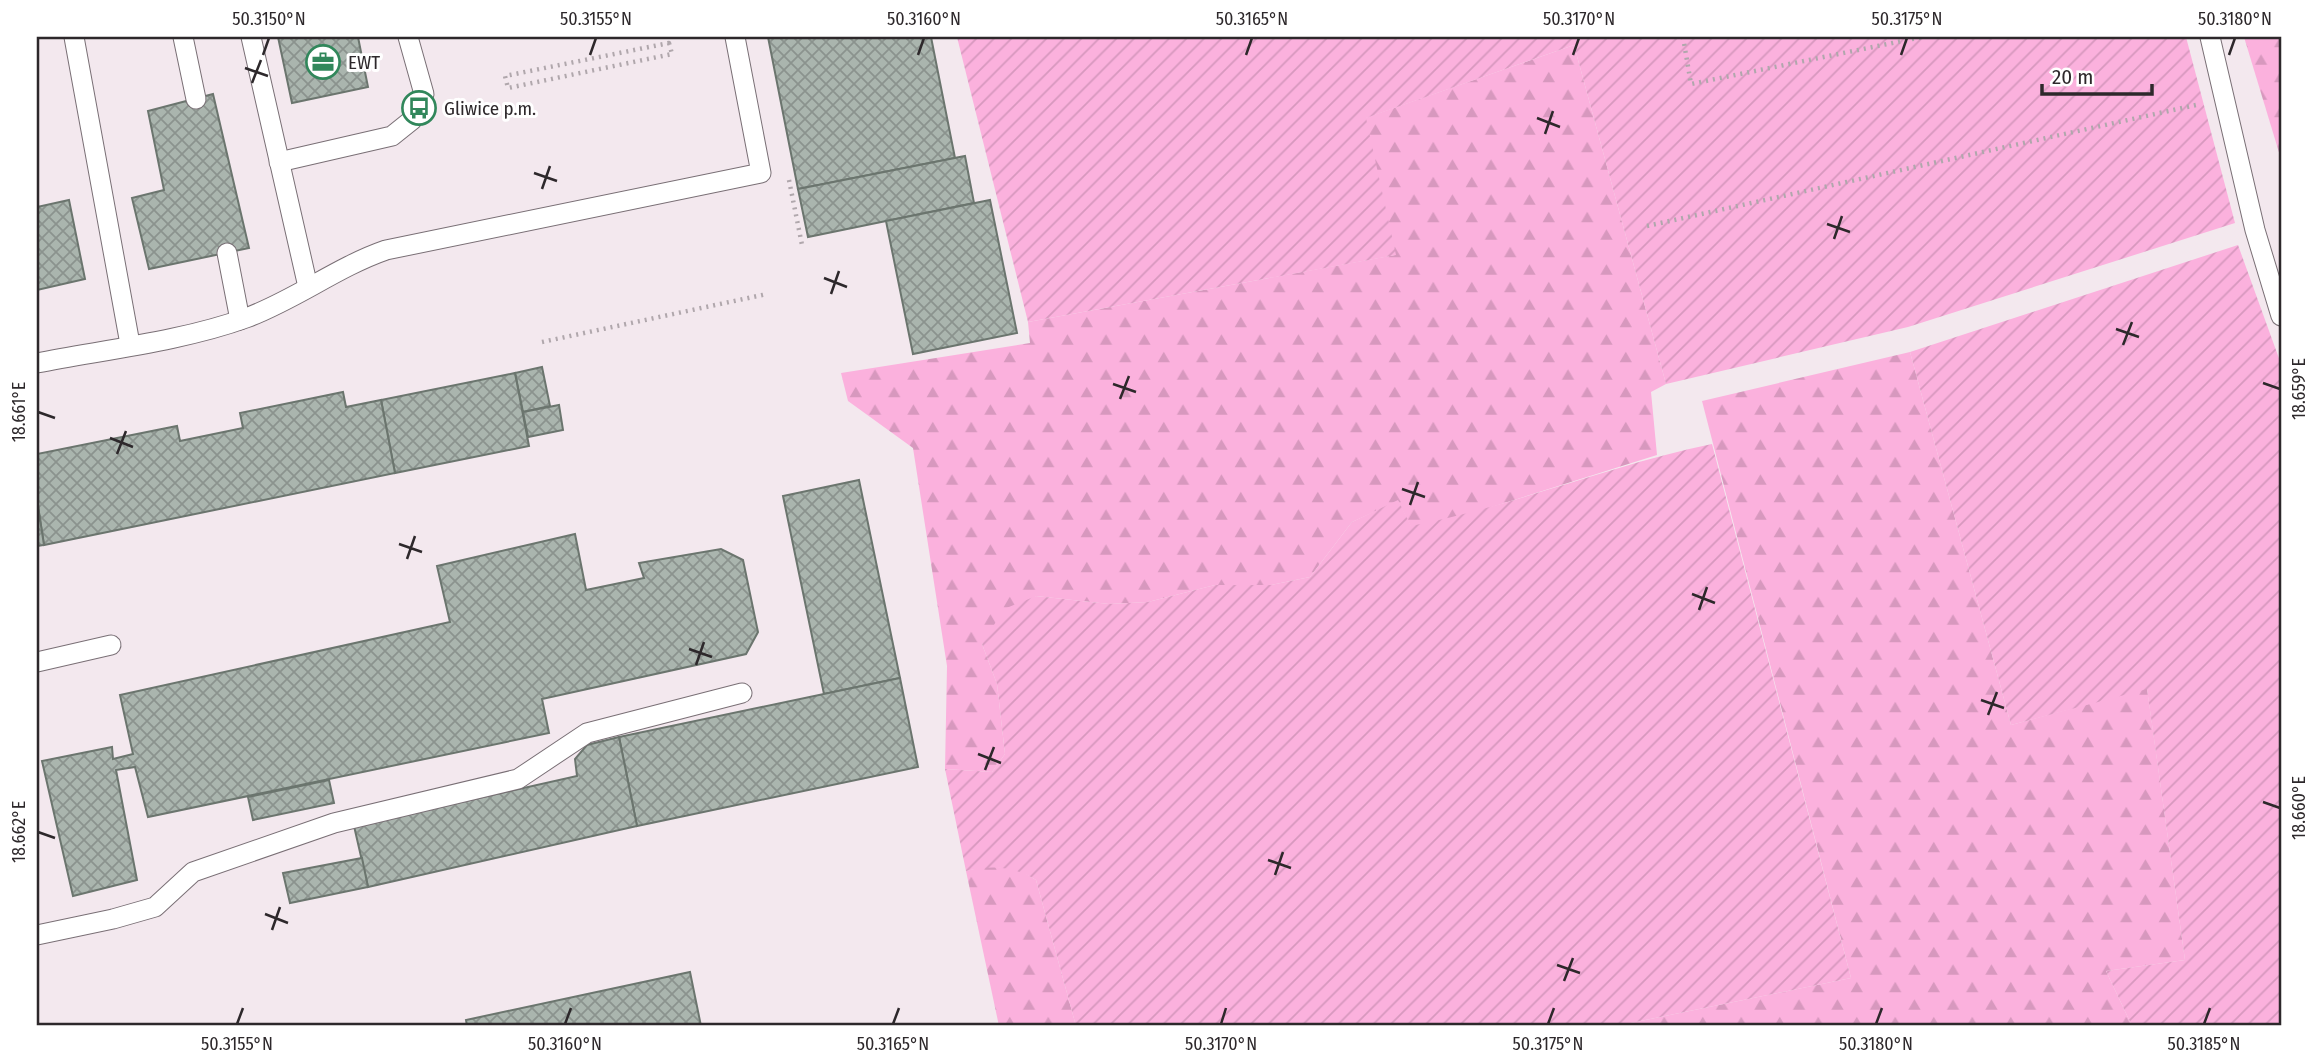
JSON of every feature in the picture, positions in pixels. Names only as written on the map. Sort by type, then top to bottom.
[{"type":"lane","points":[[74,37],[131,344]]},
{"type":"lane","points":[[183,37],[195,99]]},
{"type":"lane","points":[[251,37],[308,287]]},
{"type":"lane","points":[[279,162],[393,136],[412,120],[424,94],[408,37]]},
{"type":"lane","points":[[37,363],[240,320],[358,260],[386,250],[761,173],[734,37]]},
{"type":"lane","points":[[2210,37],[2255,230],[2281,316]]},
{"type":"lane","points":[[227,253],[240,320]]},
{"type":"lane","points":[[37,662],[111,645]]},
{"type":"lane","points":[[37,935],[155,907],[194,872],[334,823],[518,779],[587,733],[742,693]]},
{"type":"path","points":[[1683,37],[1691,84],[1894,40],[1922,37]]},
{"type":"path","points":[[670,43],[672,54],[508,88],[505,76],[670,43]]},
{"type":"path","points":[[1647,226],[2224,99]]},
{"type":"path","points":[[542,342],[767,294]]},
{"type":"green space","points":[[957,37],[2186,37],[2235,223],[1908,327],[1666,384],[1574,45],[1366,118],[1396,255],[1028,322]]},
{"type":"green space","points":[[2244,37],[2281,37],[2281,159]]},
{"type":"green space","points":[[1574,45],[1666,384],[1651,392],[1657,455],[1460,517],[1411,527],[1398,501],[1352,522],[1310,577],[1271,585],[1215,585],[1148,602],[1109,604],[1036,596],[982,644],[997,684],[1005,754],[992,772],[945,769],[947,666],[913,448],[848,401],[841,373],[1030,343],[1028,322],[1395,255],[1365,118]]},
{"type":"green space","points":[[2238,245],[2281,364],[2281,1026],[2132,1026],[2106,971],[2185,960],[2147,689],[2011,725],[1910,352]]},
{"type":"green space","points":[[1910,352],[2011,725],[2147,688],[2185,960],[2106,971],[2132,1026],[1616,1026],[1851,978],[1702,401]]},
{"type":"green space","points":[[1712,444],[1851,978],[1616,1026],[1076,1026],[1036,880],[1002,868],[966,871],[945,769],[992,772],[1005,754],[997,684],[982,644],[1004,609],[1036,596],[1109,604],[1148,602],[1215,585],[1271,585],[1310,577],[1352,522],[1398,500],[1411,526],[1487,508],[1636,463]]},
{"type":"green space","points":[[986,866],[1018,869],[1036,880],[1076,1026],[999,1026],[966,871]]},
{"type":"building","name":"EWT","points":[[278,37],[358,37],[368,87],[292,103]]},
{"type":"building","points":[[768,37],[931,37],[955,158],[798,189]]},
{"type":"building","points":[[213,94],[249,248],[149,269],[132,198],[164,190],[148,111]]},
{"type":"building","points":[[965,156],[974,203],[808,237],[798,189]]},
{"type":"building","points":[[69,200],[85,279],[37,290],[37,207]]},
{"type":"building","points":[[990,200],[1017,333],[913,354],[886,221]]},
{"type":"building","points":[[542,367],[550,406],[523,412],[515,373]]},
{"type":"building","points":[[515,373],[529,446],[395,473],[381,400]]},
{"type":"building","points":[[343,392],[346,407],[381,400],[395,473],[44,545],[37,500],[37,454],[177,426],[180,441],[243,428],[240,413]]},
{"type":"building","points":[[559,405],[563,430],[528,437],[523,412]]},
{"type":"building","points":[[859,480],[900,678],[824,694],[783,496]]},
{"type":"building","points":[[37,500],[44,545],[37,546]]},
{"type":"building","points":[[575,534],[586,590],[644,578],[639,563],[721,549],[743,560],[758,632],[746,654],[542,699],[549,733],[148,817],[135,767],[116,770],[137,880],[73,896],[42,761],[112,747],[113,759],[133,754],[120,695],[450,622],[437,566]]},
{"type":"building","points":[[900,678],[918,767],[637,826],[619,737]]},
{"type":"building","points":[[619,737],[637,826],[368,887],[354,826],[577,776],[575,759],[587,745]]},
{"type":"building","points":[[329,780],[334,803],[253,820],[248,797]]},
{"type":"building","points":[[362,858],[368,887],[290,903],[283,873]]},
{"type":"building","points":[[690,972],[701,1026],[467,1026],[466,1020]]},
{"type":"place","name":"EWT","points":[[323,62]]},
{"type":"place","name":"Gliwice p.m.","points":[[419,108]]}]
